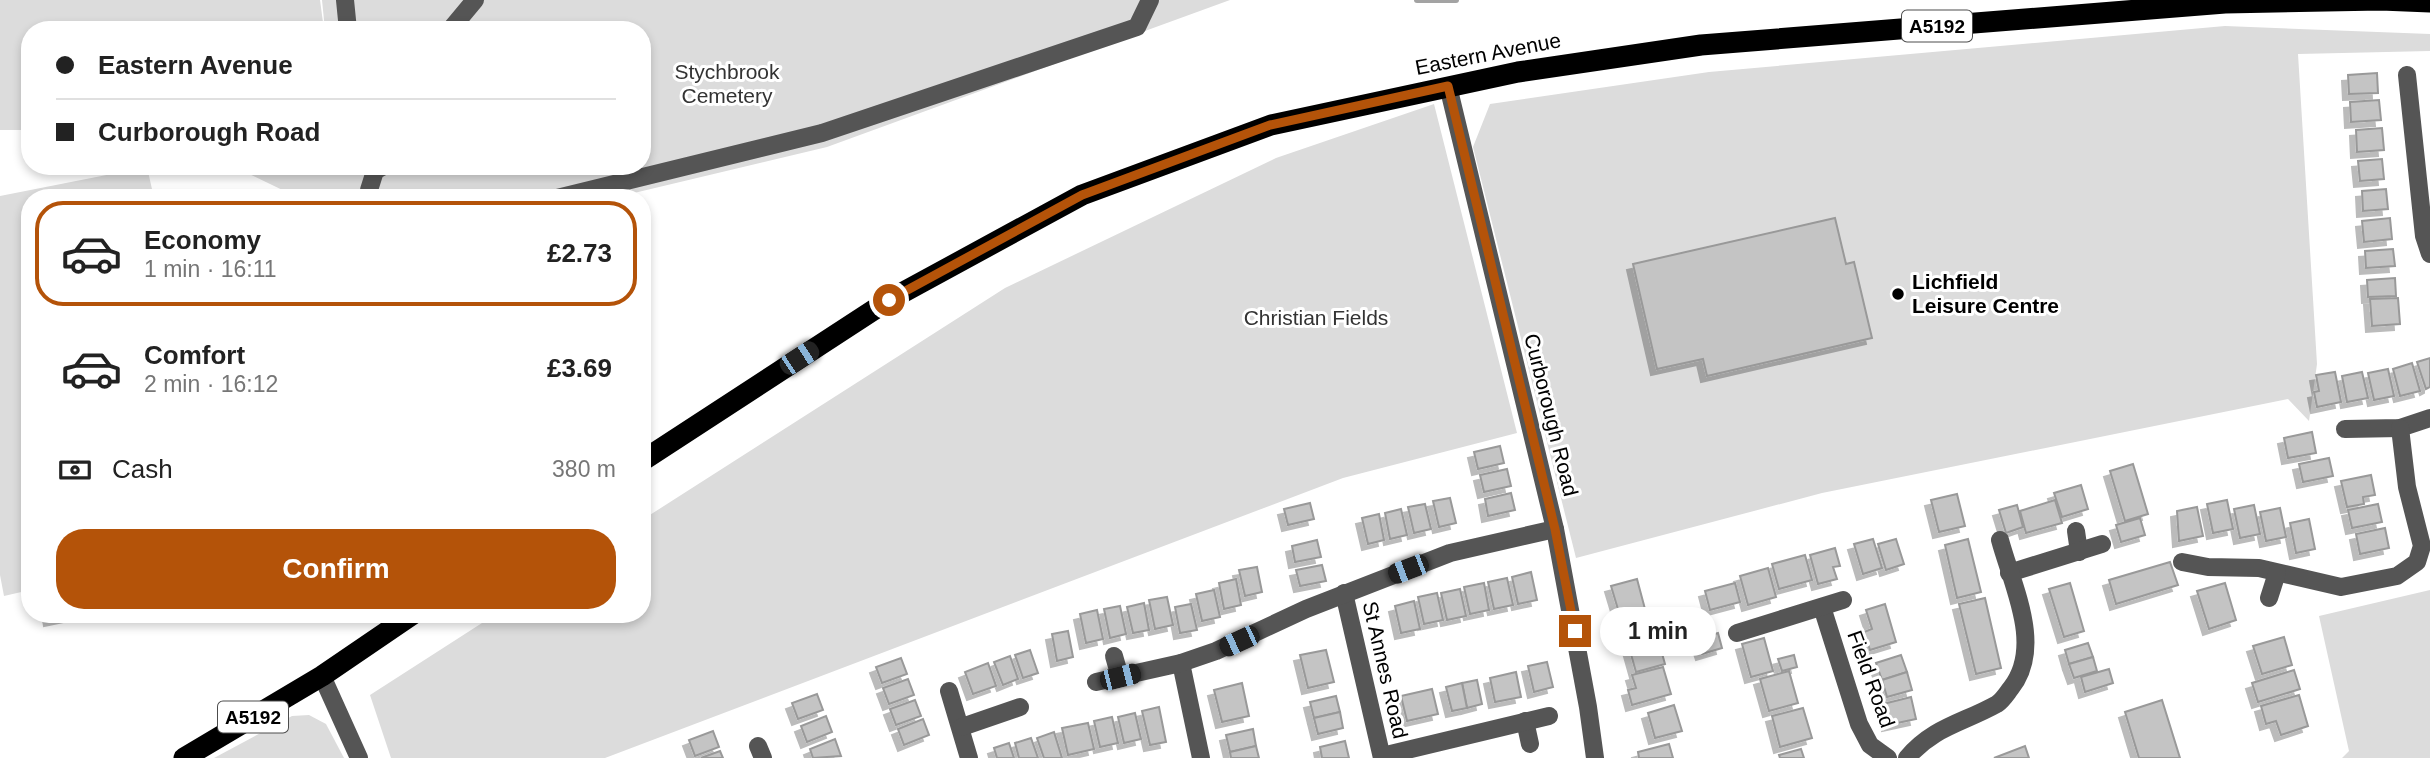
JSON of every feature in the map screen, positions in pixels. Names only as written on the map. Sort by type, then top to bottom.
[{"type":"highway","name":"Eastern Avenue","points":[[651,455],[889,300],[1082,195],[1270,125],[1448,86],[1593,59],[1714,44],[2142,9],[2381,0],[2430,2]]},
{"type":"highway","name":"A5192","points":[[184,758],[322,676],[400,623]]},
{"type":"street","points":[[345,0],[347,21]]},
{"type":"street","points":[[458,21],[475,0]]},
{"type":"street","points":[[651,175],[821,133],[1137,27],[1150,0]]},
{"type":"street","points":[[2407,75],[2424,236],[2430,254]]},
{"type":"street","name":"Curborough Road","points":[[1448,86],[1555,529],[1595,758]]},
{"type":"street","points":[[2412,121],[2430,119]]},
{"type":"street","points":[[594,189],[650,175]]},
{"type":"street","points":[[2345,429],[2400,428],[2430,418]]},
{"type":"street","points":[[2182,562],[2208,567],[2268,570],[2341,587],[2397,576],[2417,562],[2422,546],[2407,487],[2400,428]]},
{"type":"street","points":[[1096,682],[1181,663],[1216,651],[1344,593],[1450,553],[1555,529]]},
{"type":"street","points":[[2076,531],[2079,552]]},
{"type":"street","name":"Field Road","points":[[1907,758],[1922,739],[2000,702],[2021,675],[2027,647],[2018,600],[2000,540]]},
{"type":"street","points":[[2009,573],[2102,544]]},
{"type":"street","points":[[2268,570],[2269,598]]},
{"type":"street","name":"St Annes Road","points":[[1344,593],[1382,757],[1549,716]]},
{"type":"street","points":[[1737,633],[1843,600]]},
{"type":"street","name":"Field Road","points":[[1814,610],[1859,724],[1870,745],[1888,758]]},
{"type":"street","points":[[1114,656],[1120,677]]},
{"type":"street","points":[[1181,663],[1201,758]]},
{"type":"street","points":[[322,676],[359,758]]},
{"type":"street","points":[[949,691],[962,727],[969,758]]},
{"type":"street","points":[[962,727],[1020,707]]},
{"type":"street","points":[[1525,721],[1530,744]]},
{"type":"green space","points":[[0,0],[320,0],[323,21],[21,21],[21,130],[0,130]]},
{"type":"green space","name":"Stychbrook Cemetery","points":[[322,0],[1230,0],[827,147],[651,189],[280,189],[252,175],[651,175],[651,21],[324,21]]},
{"type":"green space","name":"Lichfield Leisure Centre","points":[[2225,26],[2430,34],[2430,51],[2298,54],[2317,364],[2309,421],[2288,399],[1822,493],[1576,558],[1473,147],[1490,104],[1709,72]]},
{"type":"green space","name":"Christian Fields","points":[[1434,104],[1517,433],[1343,478],[605,758],[391,758],[370,695],[482,623],[651,623],[651,514],[1005,288],[1276,158]]},
{"type":"green space","points":[[106,175],[149,175],[152,189],[35,189]]},
{"type":"green space","points":[[21,192],[21,592],[4,596],[0,575],[0,196]]},
{"type":"green space","points":[[2430,590],[2430,758],[2342,758],[2349,751],[2319,616]]},
{"type":"green space","points":[[309,715],[326,724],[344,758],[214,758],[292,716]]},
{"type":"building","points":[[2377,73],[2378,93],[2349,94],[2348,75]]},
{"type":"building","points":[[2379,100],[2381,120],[2351,122],[2350,102]]},
{"type":"building","points":[[2382,128],[2384,150],[2357,152],[2356,130]]},
{"type":"building","points":[[2382,159],[2384,179],[2360,181],[2358,161]]},
{"type":"building","points":[[2386,189],[2388,209],[2363,211],[2362,191]]},
{"type":"building","points":[[1835,218],[1846,264],[1854,262],[1872,338],[1707,376],[1703,359],[1657,369],[1633,264]]},
{"type":"building","points":[[2390,218],[2392,239],[2364,242],[2362,221]]},
{"type":"building","points":[[2393,249],[2395,266],[2366,268],[2365,251]]},
{"type":"building","points":[[2395,278],[2396,296],[2368,297],[2367,280]]},
{"type":"building","points":[[2398,298],[2400,324],[2372,326],[2370,299]]},
{"type":"building","points":[[2430,358],[2430,387],[2426,389],[2417,362]]},
{"type":"building","points":[[2412,363],[2420,391],[2400,396],[2393,369]]},
{"type":"building","points":[[2388,369],[2394,396],[2374,400],[2368,373]]},
{"type":"building","points":[[2335,372],[2341,402],[2317,407],[2314,392],[2319,391],[2316,375]]},
{"type":"building","points":[[2362,372],[2368,398],[2347,402],[2342,376]]},
{"type":"building","points":[[2312,432],[2316,453],[2288,458],[2284,438]]},
{"type":"building","points":[[1500,446],[1504,463],[1478,469],[1474,452]]},
{"type":"building","points":[[2329,458],[2333,476],[2303,482],[2299,464]]},
{"type":"building","points":[[2133,464],[2148,514],[2125,521],[2110,471]]},
{"type":"building","points":[[1507,469],[1511,486],[1484,492],[1480,475]]},
{"type":"building","points":[[2371,475],[2375,495],[2363,497],[2364,504],[2347,507],[2341,481]]},
{"type":"building","points":[[2081,485],[2088,509],[2062,517],[2054,493]]},
{"type":"building","points":[[1511,493],[1515,510],[1488,516],[1485,499]]},
{"type":"building","points":[[1957,494],[1965,526],[1939,532],[1931,500]]},
{"type":"building","points":[[1450,498],[1456,523],[1439,527],[1433,501]]},
{"type":"building","points":[[2055,500],[2062,523],[2026,533],[2020,511]]},
{"type":"building","points":[[2227,500],[2233,529],[2213,533],[2207,504]]},
{"type":"building","points":[[1310,503],[1314,519],[1288,525],[1284,509]]},
{"type":"building","points":[[1425,504],[1431,529],[1414,533],[1408,507]]},
{"type":"building","points":[[2378,504],[2382,522],[2352,528],[2348,510]]},
{"type":"building","points":[[2017,505],[2023,527],[2006,533],[1999,510]]},
{"type":"building","points":[[2254,505],[2260,534],[2240,538],[2234,509]]},
{"type":"building","points":[[2197,507],[2203,536],[2179,541],[2177,511]]},
{"type":"building","points":[[2280,508],[2286,537],[2266,541],[2260,512]]},
{"type":"building","points":[[1401,509],[1407,535],[1390,539],[1385,513]]},
{"type":"building","points":[[1379,514],[1384,540],[1368,544],[1362,518]]},
{"type":"building","points":[[2140,518],[2145,535],[2121,542],[2116,525]]},
{"type":"building","points":[[2309,519],[2315,549],[2296,553],[2290,523]]},
{"type":"building","points":[[2385,528],[2389,548],[2360,554],[2356,534]]},
{"type":"building","points":[[1873,539],[1882,568],[1863,574],[1854,544]]},
{"type":"building","points":[[1896,539],[1904,564],[1886,570],[1878,544]]},
{"type":"building","points":[[1968,539],[1981,592],[1957,598],[1945,545]]},
{"type":"building","points":[[1317,540],[1321,557],[1295,562],[1292,546]]},
{"type":"building","points":[[1835,548],[1840,566],[1833,567],[1837,579],[1818,584],[1810,555]]},
{"type":"building","points":[[1805,555],[1812,580],[1779,589],[1772,564]]},
{"type":"building","points":[[2170,562],[2178,585],[2116,604],[2109,580]]},
{"type":"building","points":[[1322,565],[1326,581],[1300,586],[1296,570]]},
{"type":"building","points":[[1257,567],[1262,592],[1245,596],[1239,570]]},
{"type":"building","points":[[1768,568],[1776,597],[1748,605],[1740,576]]},
{"type":"building","points":[[1531,572],[1537,600],[1518,604],[1512,577]]},
{"type":"building","points":[[1507,578],[1513,605],[1494,609],[1488,582]]},
{"type":"building","points":[[1236,579],[1241,605],[1224,609],[1219,583]]},
{"type":"building","points":[[1637,579],[1645,609],[1620,616],[1611,586]]},
{"type":"building","points":[[1484,583],[1489,610],[1470,614],[1464,587]]},
{"type":"building","points":[[1735,583],[1740,602],[1710,610],[1705,591]]},
{"type":"building","points":[[2070,583],[2084,631],[2064,637],[2049,589]]},
{"type":"building","points":[[2225,583],[2236,620],[2209,629],[2197,591]]},
{"type":"building","points":[[1460,589],[1466,616],[1447,620],[1441,593]]},
{"type":"building","points":[[1214,590],[1220,617],[1202,621],[1196,594]]},
{"type":"building","points":[[1437,593],[1443,620],[1424,624],[1418,597]]},
{"type":"building","points":[[1167,597],[1173,625],[1155,629],[1149,600]]},
{"type":"building","points":[[1985,598],[2001,668],[1976,674],[1959,604]]},
{"type":"building","points":[[1414,601],[1420,629],[1401,633],[1395,606]]},
{"type":"building","points":[[1144,603],[1149,630],[1133,633],[1127,607]]},
{"type":"building","points":[[1191,604],[1197,630],[1180,633],[1175,607]]},
{"type":"building","points":[[1885,604],[1896,642],[1870,650],[1864,632],[1872,629],[1866,610]]},
{"type":"building","points":[[1120,606],[1126,634],[1110,638],[1104,609]]},
{"type":"building","points":[[1097,610],[1103,639],[1086,643],[1080,614]]},
{"type":"building","points":[[1068,631],[1073,657],[1057,661],[1052,634]]},
{"type":"building","points":[[1656,632],[1665,664],[1636,672],[1627,640]]},
{"type":"building","points":[[1718,633],[1722,648],[1702,654],[1697,639]]},
{"type":"building","points":[[2284,637],[2292,665],[2262,674],[2253,646]]},
{"type":"building","points":[[1764,638],[1773,671],[1751,677],[1742,644]]},
{"type":"building","points":[[2088,643],[2093,657],[2069,664],[2065,650]]},
{"type":"building","points":[[1030,650],[1038,673],[1023,678],[1015,655]]},
{"type":"building","points":[[1326,650],[1334,682],[1308,688],[1300,655]]},
{"type":"building","points":[[1794,655],[1797,667],[1782,671],[1778,659]]},
{"type":"building","points":[[1901,655],[1907,672],[1882,680],[1876,663]]},
{"type":"building","points":[[1010,656],[1018,679],[1003,685],[994,662]]},
{"type":"building","points":[[2093,657],[2097,671],[2074,678],[2069,664]]},
{"type":"building","points":[[901,658],[907,674],[882,683],[876,667]]},
{"type":"building","points":[[1547,662],[1553,687],[1534,692],[1528,666]]},
{"type":"building","points":[[988,663],[996,686],[973,694],[965,672]]},
{"type":"building","points":[[1663,667],[1671,694],[1632,705],[1628,690],[1636,688],[1632,675]]},
{"type":"building","points":[[2109,669],[2113,683],[2085,692],[2081,677]]},
{"type":"building","points":[[2294,670],[2300,689],[2258,702],[2252,683]]},
{"type":"building","points":[[1789,671],[1798,703],[1769,711],[1760,679]]},
{"type":"building","points":[[1516,672],[1521,697],[1495,702],[1490,678]]},
{"type":"building","points":[[1907,672],[1912,690],[1887,697],[1882,680]]},
{"type":"building","points":[[908,679],[914,695],[889,704],[883,688]]},
{"type":"building","points":[[1477,680],[1482,704],[1467,708],[1462,683]]},
{"type":"building","points":[[1242,683],[1249,716],[1222,722],[1214,690]]},
{"type":"building","points":[[1462,683],[1467,708],[1452,711],[1446,687]]},
{"type":"building","points":[[1432,689],[1438,714],[1407,721],[1401,696]]},
{"type":"building","points":[[817,694],[823,710],[798,719],[792,703]]},
{"type":"building","points":[[2299,695],[2308,726],[2281,735],[2276,721],[2266,724],[2261,706]]},
{"type":"building","points":[[1336,696],[1340,712],[1314,718],[1310,702]]},
{"type":"building","points":[[1911,697],[1916,719],[1888,725],[1883,704]]},
{"type":"building","points":[[915,700],[921,716],[896,725],[890,709]]},
{"type":"building","points":[[2162,700],[2180,758],[2139,758],[2125,712]]},
{"type":"building","points":[[1674,705],[1682,731],[1655,738],[1648,713]]},
{"type":"building","points":[[1159,707],[1166,742],[1150,745],[1142,711]]},
{"type":"building","points":[[1803,708],[1812,738],[1780,747],[1772,716]]},
{"type":"building","points":[[1340,712],[1343,728],[1318,734],[1314,718]]},
{"type":"building","points":[[1135,713],[1141,739],[1124,743],[1118,717]]},
{"type":"building","points":[[826,716],[832,732],[807,742],[801,726]]},
{"type":"building","points":[[1112,717],[1118,743],[1100,747],[1094,721]]},
{"type":"building","points":[[923,719],[929,735],[904,745],[898,729]]},
{"type":"building","points":[[1088,723],[1094,749],[1068,755],[1062,728]]},
{"type":"building","points":[[1253,729],[1256,746],[1230,752],[1226,735]]},
{"type":"building","points":[[713,731],[719,747],[695,756],[689,740]]},
{"type":"building","points":[[1054,732],[1062,758],[1044,758],[1037,738]]},
{"type":"building","points":[[1031,738],[1038,758],[1019,758],[1015,743]]},
{"type":"building","points":[[835,739],[841,756],[813,758],[810,749]]},
{"type":"building","points":[[1345,741],[1349,758],[1322,758],[1320,747]]},
{"type":"building","points":[[1009,743],[1014,758],[997,758],[994,748]]},
{"type":"building","points":[[1669,744],[1673,758],[1639,758],[1638,752]]},
{"type":"building","points":[[1256,746],[1259,758],[1231,758],[1230,752]]},
{"type":"building","points":[[2025,746],[2029,758],[1994,758]]},
{"type":"building","points":[[1801,749],[1804,758],[1780,758],[1779,755]]},
{"type":"building","points":[[720,751],[723,758],[701,758]]},
{"type":"waterway","points":[[1417,0],[1456,0]]},
{"type":"place","name":"Lichfield Leisure Centre","points":[[1898,294]]},
{"type":"route","points":[[889,300],[1082,195],[1270,125],[1448,86],[1555,529],[1575,631]]}]
